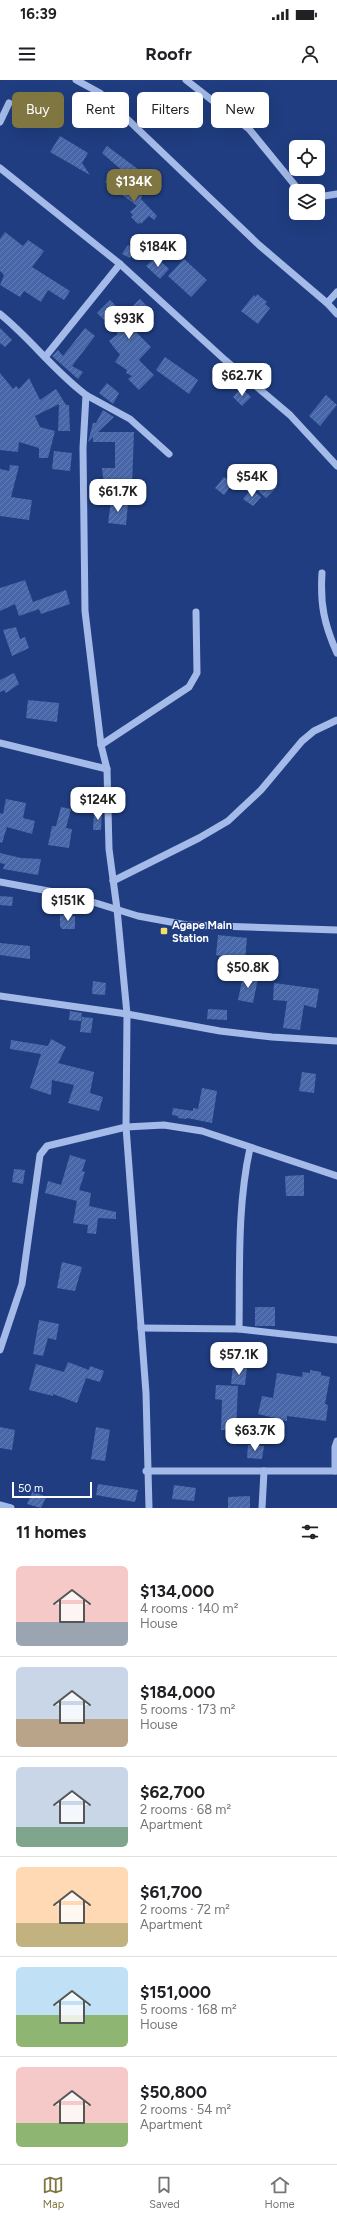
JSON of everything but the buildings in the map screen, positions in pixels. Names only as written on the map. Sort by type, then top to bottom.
[{"type":"street","points":[[76,80],[100,93],[259,245],[327,303],[337,314]]},
{"type":"street","points":[[186,80],[249,129],[294,184]]},
{"type":"street","points":[[0,122],[9,103]]},
{"type":"street","points":[[0,168],[120,264],[225,360],[290,415],[336,462]]},
{"type":"street","points":[[325,196],[337,194]]},
{"type":"street","points":[[45,357],[120,264]]},
{"type":"street","points":[[327,303],[337,292]]},
{"type":"street","points":[[0,314],[18,328],[72,384],[86,395],[130,419],[169,454]]},
{"type":"street","points":[[86,395],[83,448],[85,611],[101,745],[107,769],[109,849],[117,909],[127,1014],[126,1127],[146,1393],[146,1471],[149,1508]]},
{"type":"street","points":[[322,573],[320,597],[324,620],[337,653]]},
{"type":"street","points":[[101,745],[189,687],[198,673],[196,612]]},
{"type":"street","points":[[113,881],[199,838],[228,821],[261,790],[302,741],[314,731],[337,720]]},
{"type":"street","points":[[0,743],[107,769]]},
{"type":"street","points":[[0,882],[70,895],[159,921],[187,925],[337,930]]},
{"type":"street","points":[[0,996],[127,1014],[220,1031],[272,1037],[337,1041]]},
{"type":"street","points":[[0,1350],[22,1284],[42,1151],[47,1146],[126,1127],[164,1125],[202,1131],[337,1176]]},
{"type":"street","points":[[239,1329],[241,1225],[245,1171],[250,1148]]},
{"type":"street","points":[[141,1328],[239,1329],[337,1340]]},
{"type":"street","points":[[146,1471],[336,1471],[337,1440]]},
{"type":"street","points":[[262,1508],[264,1471]]},
{"type":"street","points":[[0,1505],[11,1508]]},
{"type":"place","name":"Agape Main Station","points":[[164,931]]}]
